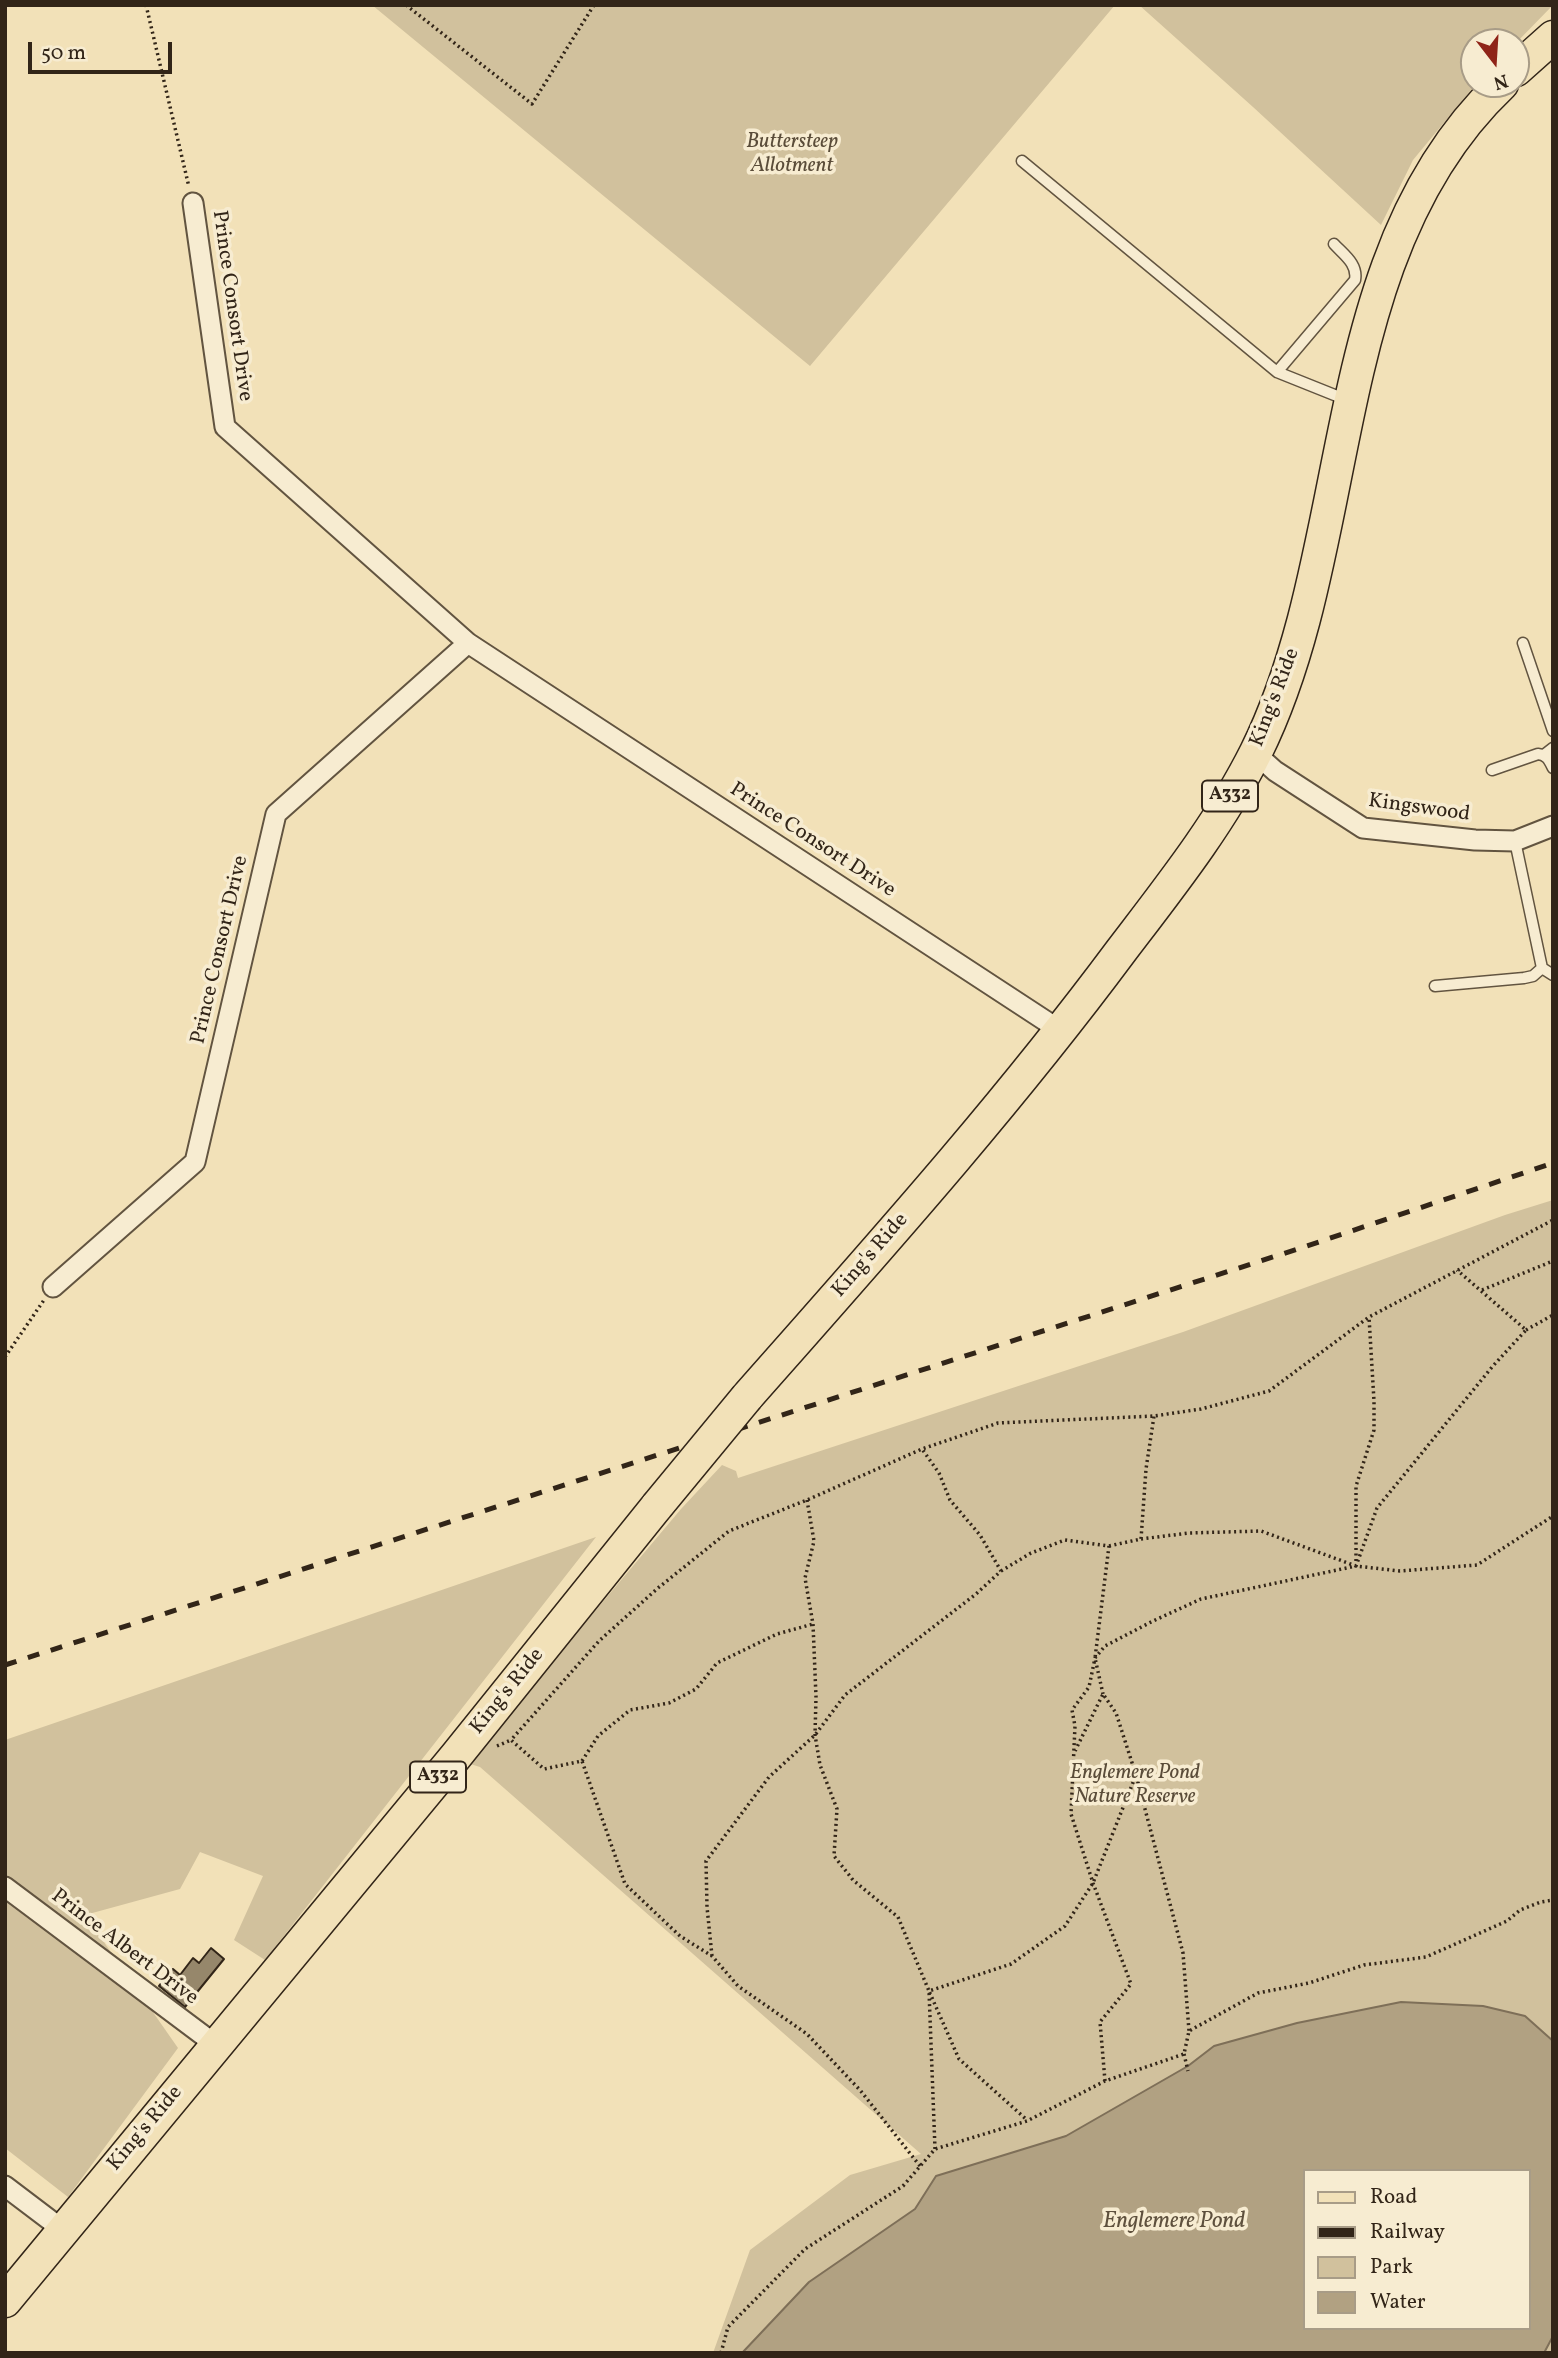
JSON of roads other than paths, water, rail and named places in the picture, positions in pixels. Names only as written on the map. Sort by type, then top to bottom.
[{"type":"main road","points":[[1530,58],[1553,37]]},
{"type":"main road","name":"King's Ride","points":[[5,2301],[456,1756],[747,1397],[873,1255],[1061,1031],[1218,818],[1255,753],[1294,660],[1361,357],[1387,271],[1412,208],[1442,153],[1487,98]]},
{"type":"street","name":"Prince Consort Drive","points":[[193,203],[225,427],[468,643],[1061,1031]]},
{"type":"street","name":"Prince Consort Drive","points":[[53,1287],[195,1162],[276,814],[468,643]]},
{"type":"street","name":"Kingswood","points":[[1255,753],[1275,771],[1363,828],[1475,840],[1515,841],[1553,827]]},
{"type":"street","name":"Prince Albert Drive","points":[[5,1887],[216,2045]]},
{"type":"street","points":[[5,2186],[63,2230]]},
{"type":"lane","points":[[1022,161],[1277,372],[1351,402]]},
{"type":"lane","points":[[1277,372],[1355,279],[1357,272],[1353,265],[1334,244]]},
{"type":"lane","points":[[1522,643],[1553,731]]},
{"type":"lane","points":[[1492,771],[1549,752],[1553,768]]},
{"type":"lane","points":[[1515,841],[1542,968],[1553,975]]},
{"type":"lane","points":[[1435,986],[1524,978],[1533,976],[1542,968]]},
{"type":"water","name":"Englemere Pond","points":[[1401,2002],[1483,2006],[1525,2016],[1553,2041],[1553,2336],[1544,2353],[742,2353],[809,2282],[915,2209],[936,2176],[1066,2136],[1188,2066],[1214,2046],[1297,2023]]},
{"type":"railway","points":[[5,1665],[1304,1247],[1553,1163]]},
{"type":"park label","name":"Buttersteep Allotment","points":[[792,155]]},
{"type":"park label","name":"Englemere Pond Nature Reserve","points":[[1135,1786]]}]
